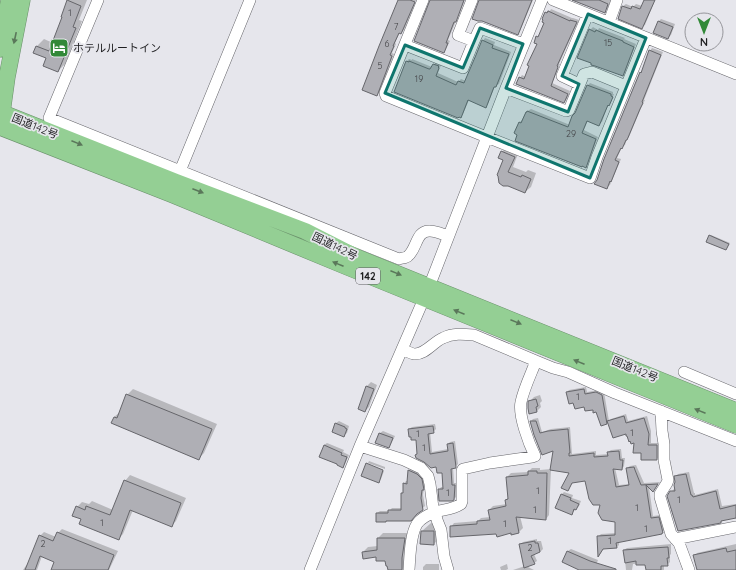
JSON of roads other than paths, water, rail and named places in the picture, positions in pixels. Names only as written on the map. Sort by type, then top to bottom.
[{"type":"highway","points":[[0,49],[9,0]]},
{"type":"highway","points":[[1,118],[7,77],[22,0]]},
{"type":"highway","name":"国道142号","points":[[1,118],[178,176],[305,231],[426,292],[736,425]]},
{"type":"highway","name":"国道142号","points":[[1,118],[171,194],[345,266],[426,292],[736,411]]},
{"type":"street","points":[[98,0],[49,118],[178,176],[399,259],[409,256],[423,232],[428,230],[435,231],[448,236]]},
{"type":"street","points":[[178,176],[250,0]]},
{"type":"street","points":[[423,0],[385,93],[386,96],[590,178],[597,157],[646,38]]},
{"type":"street","points":[[472,0],[458,34],[474,41]]},
{"type":"street","points":[[310,570],[360,446],[426,292],[523,44],[542,0]]},
{"type":"street","points":[[553,0],[736,74]]},
{"type":"street","points":[[609,22],[617,0]]},
{"type":"street","points":[[579,84],[562,76],[588,14]]},
{"type":"street","points":[[405,45],[463,68],[480,28],[523,44]]},
{"type":"street","points":[[506,88],[566,111],[569,110],[584,74],[592,72],[626,86]]},
{"type":"street","points":[[402,349],[414,354],[420,353],[437,341],[451,335],[460,334],[474,336],[553,368],[568,372],[615,393],[736,441]]},
{"type":"street","points":[[409,570],[411,547],[414,530],[417,523],[435,512],[457,507],[461,504],[463,469],[535,456],[522,419],[521,402],[536,360]]},
{"type":"street","points":[[684,372],[736,394]]},
{"type":"street","points":[[661,411],[664,460],[668,480],[660,494],[660,497],[671,534],[680,543],[689,570]]},
{"type":"street","points":[[360,446],[404,460],[421,468],[428,476],[433,508],[441,530],[443,549],[448,570]]},
{"type":"street","points":[[675,539],[736,527]]},
{"type":"place","name":"ホテルルートイン","points":[[59,48]]}]
